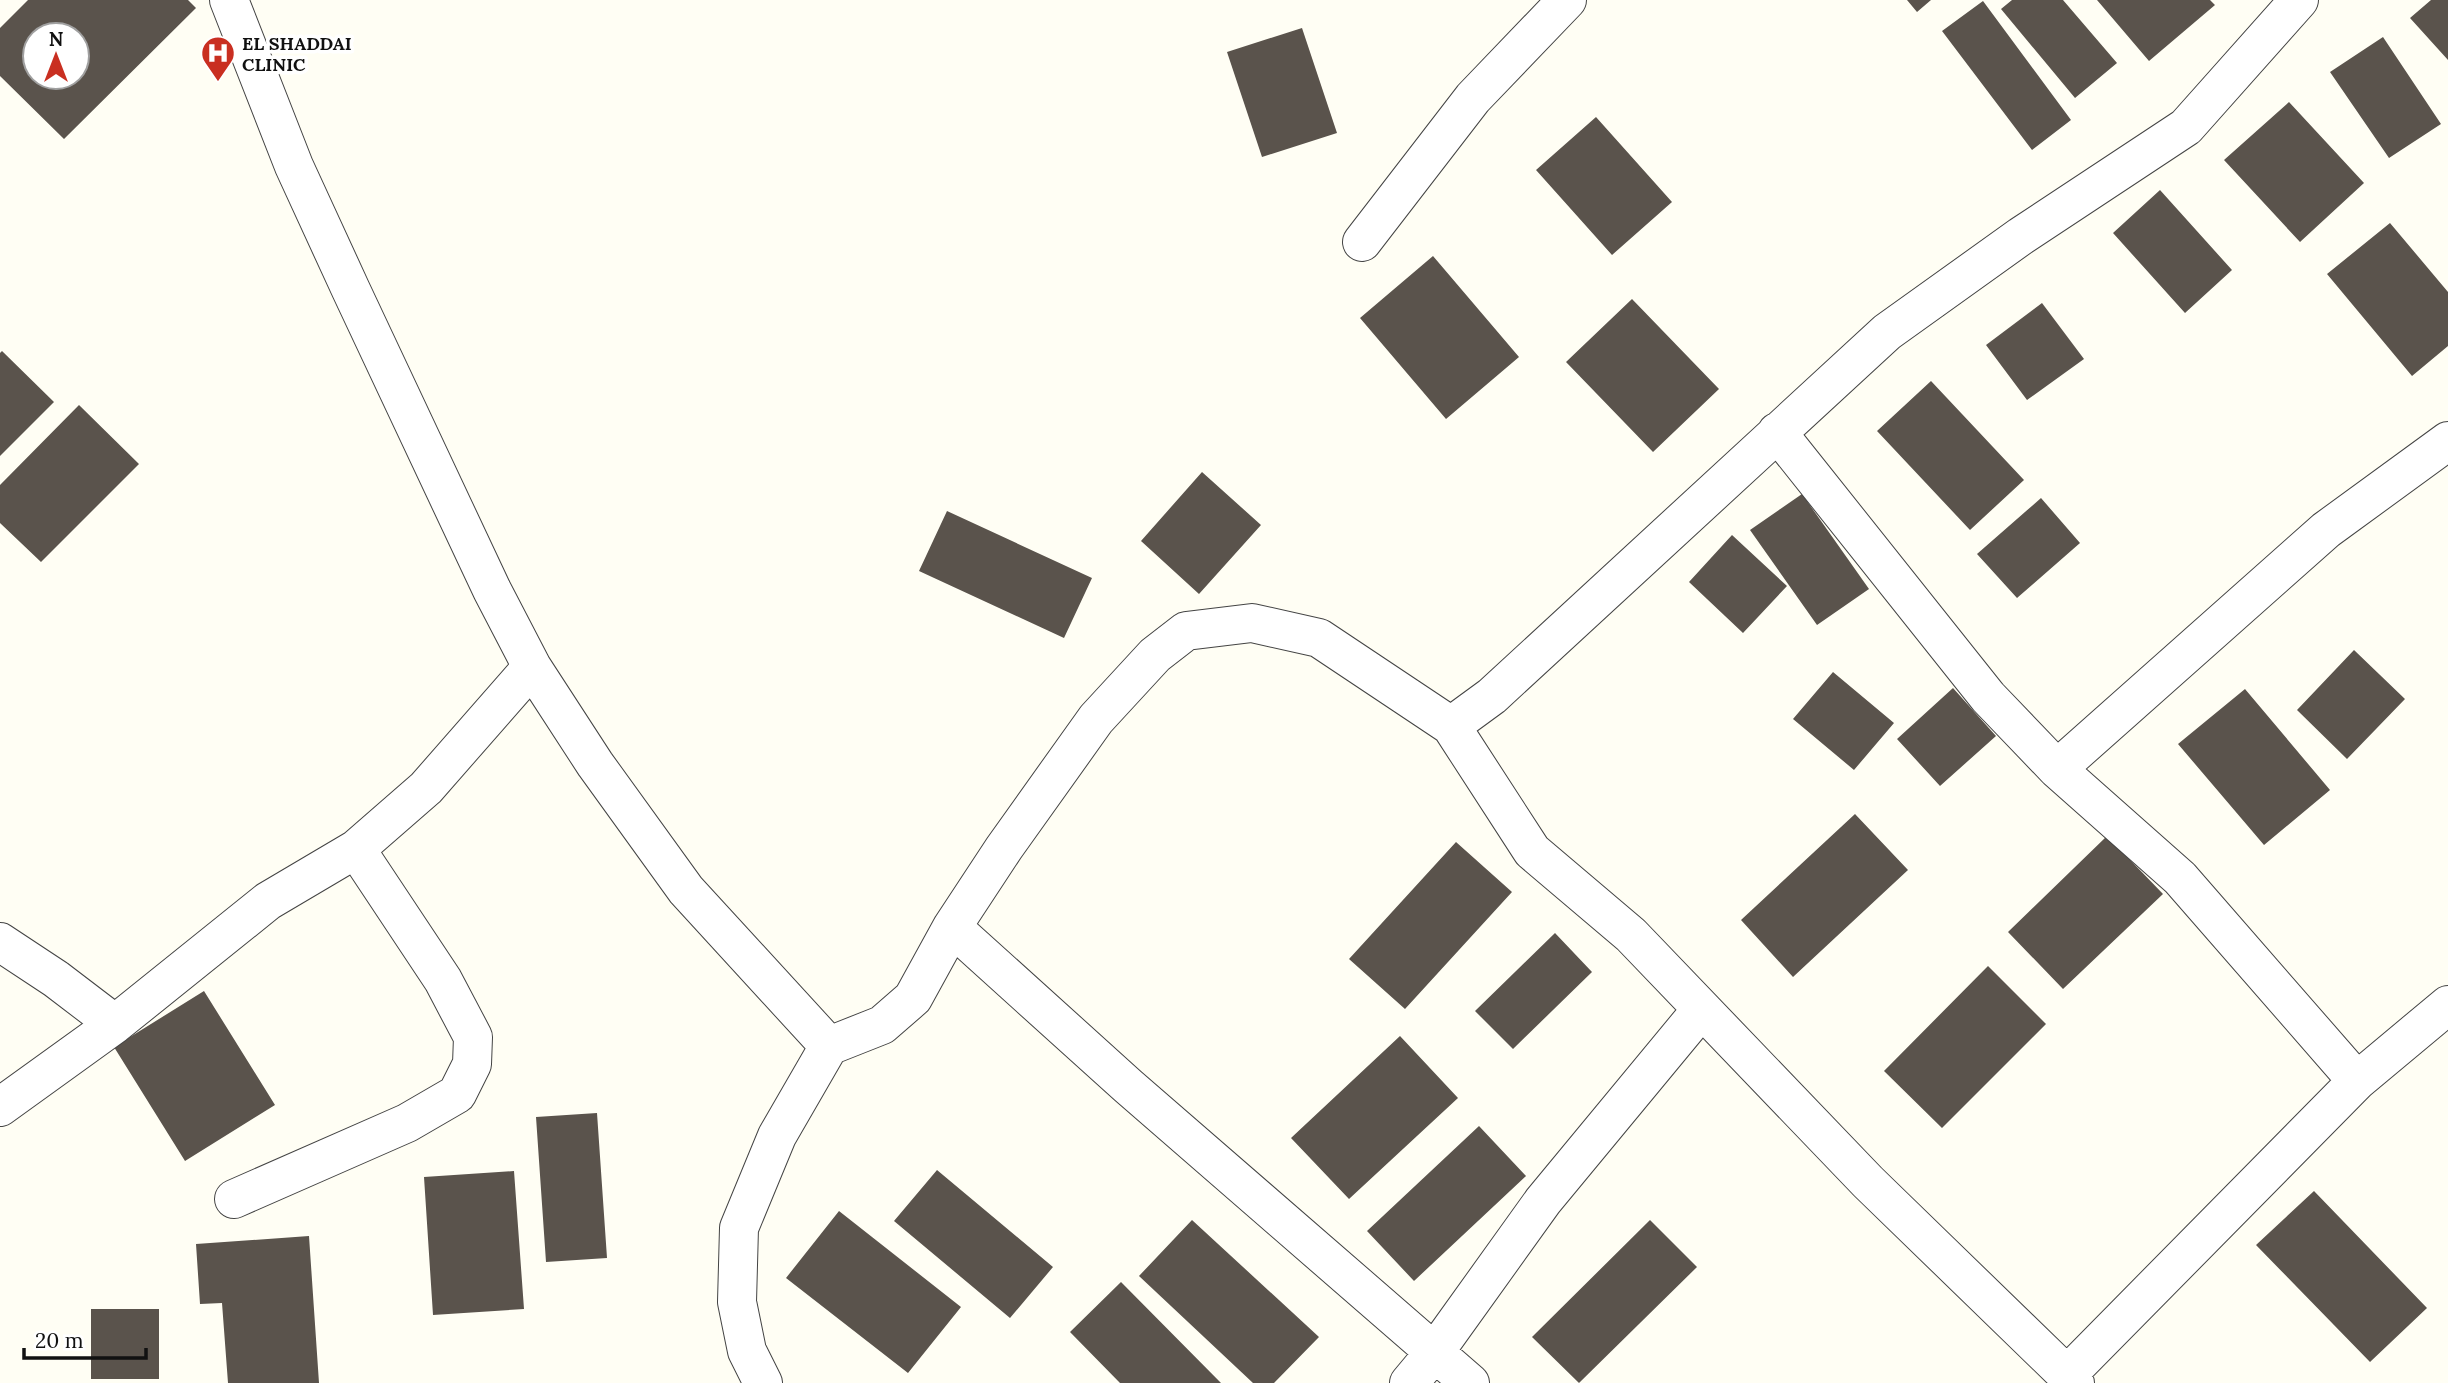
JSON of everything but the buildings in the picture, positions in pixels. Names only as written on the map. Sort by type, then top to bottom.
[{"type":"street","points":[[229,0],[294,166],[492,590],[532,667],[595,764],[686,890],[830,1046]]},
{"type":"street","points":[[1362,242],[1474,98],[1567,0]]},
{"type":"street","points":[[1451,726],[1492,696],[1887,332],[2021,236],[2186,127],[2299,0]]},
{"type":"street","points":[[1777,432],[1987,697],[2057,769],[2180,878],[2357,1081]]},
{"type":"street","points":[[2057,769],[2326,530],[2448,441]]},
{"type":"street","points":[[763,1383],[747,1352],[737,1302],[739,1228],[777,1136],[830,1046],[882,1025],[913,998],[952,927],[1004,848],[1096,719],[1155,655],[1186,631],[1252,623],[1319,638],[1451,726],[1532,851],[1631,935],[1868,1182],[2071,1379],[2357,1081],[2448,1005]]},
{"type":"street","points":[[0,1107],[115,1024],[268,901],[356,849],[426,788],[532,667]]},
{"type":"street","points":[[234,1199],[407,1124],[457,1094],[472,1064],[473,1037],[443,980],[356,849]]},
{"type":"street","points":[[952,927],[1128,1086],[1470,1383]]},
{"type":"street","points":[[0,942],[56,979],[115,1024]]},
{"type":"street","points":[[1409,1383],[1434,1353],[1543,1201],[1701,1010]]},
{"type":"place","name":"EL SHADDAI CLINIC","points":[[218,83]]}]
